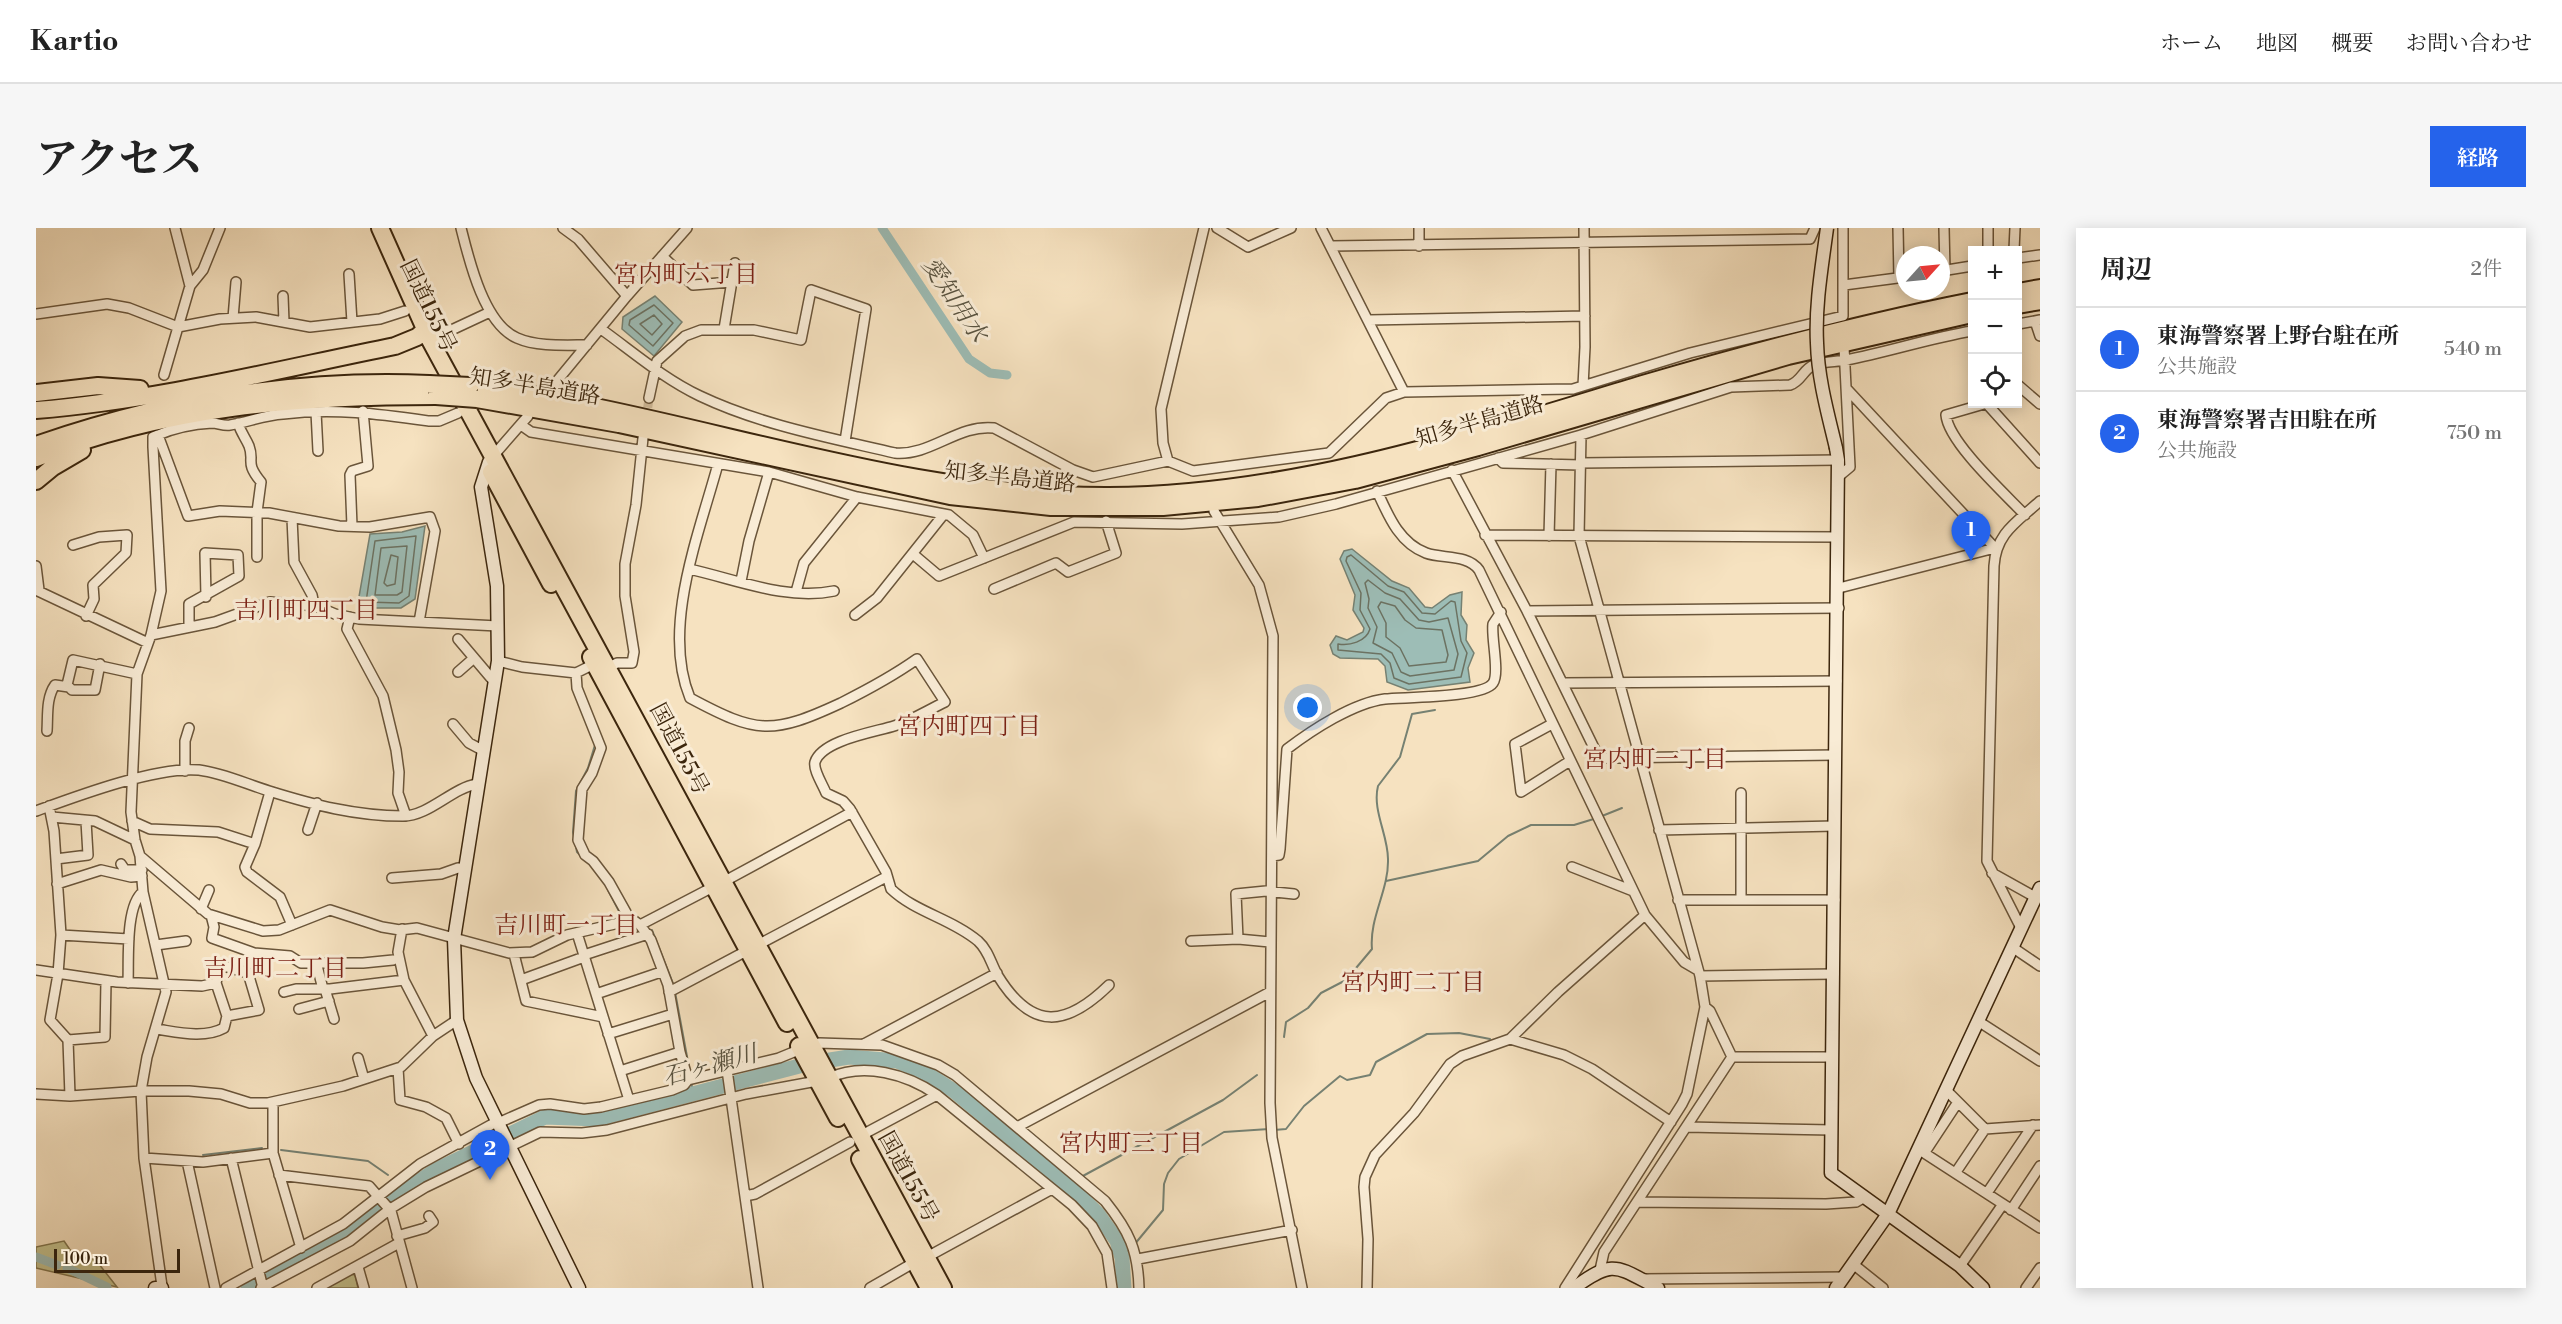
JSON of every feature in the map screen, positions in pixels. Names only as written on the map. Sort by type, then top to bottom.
[{"type":"highway","name":"国道155号","points":[[370,228],[383,264],[405,311],[421,334],[490,460],[921,1260],[943,1288]]},
{"type":"highway","name":"国道155号","points":[[380,228],[421,334],[458,413],[490,460]]},
{"type":"highway","points":[[2022,291],[2040,288]]},
{"type":"highway","points":[[2022,304],[2040,301]]},
{"type":"highway","name":"知多半島道路","points":[[36,445],[143,412],[266,390],[368,383],[432,390],[534,395],[654,418],[872,469],[951,484],[1052,495],[1162,495],[1214,491],[1284,480],[1386,459],[1792,342],[1968,302]]},
{"type":"highway","name":"知多半島道路","points":[[474,393],[950,496],[1051,507],[1163,507],[1258,498],[1389,471],[1788,356],[1968,315]]},
{"type":"highway","points":[[36,393],[98,386],[150,390],[421,334]]},
{"type":"highway","points":[[36,410],[154,395],[248,378],[396,346],[421,334]]},
{"type":"highway","name":"知多半島道路","points":[[36,458],[87,440],[213,409],[432,390]]},
{"type":"highway","points":[[36,436],[110,414],[143,412]]},
{"type":"highway","points":[[36,481],[53,467],[88,448],[161,427],[175,417]]},
{"type":"highway","name":"国道155号","points":[[921,1260],[929,1288]]},
{"type":"street","points":[[175,228],[190,286]]},
{"type":"street","points":[[164,375],[190,286],[202,270],[220,228]]},
{"type":"street","points":[[461,228],[466,250],[490,312],[496,321],[517,338],[587,345]]},
{"type":"street","points":[[563,228],[578,239],[627,296]]},
{"type":"street","points":[[552,387],[687,228]]},
{"type":"street","points":[[1168,461],[1163,443],[1161,409],[1204,228]]},
{"type":"street","points":[[1217,228],[1248,247],[1291,228]]},
{"type":"street","points":[[1321,228],[1404,392]]},
{"type":"street","points":[[1419,228],[1419,246]]},
{"type":"street","points":[[1583,386],[1584,228]]},
{"type":"street","points":[[1330,246],[1419,246],[1584,240],[1810,239],[1815,228]]},
{"type":"street","points":[[1827,228],[1817,311],[1817,344],[1823,394],[1837,454],[1838,477],[1839,608],[1831,1173],[1960,1266],[1983,1288]]},
{"type":"street","points":[[601,329],[654,369],[701,397],[747,414],[895,453],[914,453],[970,428],[981,427],[994,428],[1073,470],[1093,477],[1168,461],[1193,471],[1325,453],[1386,398],[1404,392],[1573,389],[1690,353],[1843,316],[1843,228]]},
{"type":"street","points":[[1898,228],[1899,246]]},
{"type":"street","points":[[1944,228],[1944,246]]},
{"type":"street","points":[[1988,228],[1988,246]]},
{"type":"street","points":[[2014,246],[2015,228]]},
{"type":"street","points":[[2022,257],[2040,255]]},
{"type":"street","points":[[662,256],[693,285],[732,282]]},
{"type":"street","points":[[724,329],[735,263]]},
{"type":"street","points":[[1950,270],[1968,267]]},
{"type":"street","points":[[349,274],[352,322]]},
{"type":"street","points":[[1844,285],[1896,279]]},
{"type":"street","points":[[233,318],[236,282]]},
{"type":"street","points":[[649,398],[657,361],[685,336],[700,330],[754,330],[801,340],[811,290],[866,309],[845,441]]},
{"type":"street","points":[[283,296],[284,322]]},
{"type":"street","points":[[36,314],[114,305],[129,308],[178,327],[233,318],[256,317],[310,327],[380,319],[405,311]]},
{"type":"street","points":[[421,334],[490,312]]},
{"type":"street","points":[[1369,320],[1585,316]]},
{"type":"street","points":[[2022,323],[2037,321],[2040,336]]},
{"type":"street","points":[[913,554],[939,576],[1074,522],[1223,523],[1279,517],[1336,504],[1581,435],[1731,387],[1790,385],[1798,381],[1805,369],[1826,361],[1844,361],[1933,338],[1968,332]]},
{"type":"street","points":[[1838,477],[1850,467],[1844,346]]},
{"type":"street","points":[[1846,388],[1995,548]]},
{"type":"street","points":[[2022,388],[2040,403]]},
{"type":"street","points":[[1971,408],[1946,415],[1954,438],[2025,515]]},
{"type":"street","points":[[1989,408],[2040,463]]},
{"type":"street","points":[[160,1288],[144,1158],[141,1091],[147,1057],[166,992],[143,892],[140,856],[132,821],[137,674],[149,639],[161,591],[153,437],[171,430],[214,423],[226,426],[282,414],[339,410],[363,411],[439,421],[458,413]]},
{"type":"street","points":[[352,526],[350,475],[352,471],[368,466],[363,411]]},
{"type":"street","points":[[316,412],[318,451]]},
{"type":"street","points":[[528,416],[490,460],[481,487],[495,569],[498,661],[454,939],[457,1020],[473,1070],[579,1288]]},
{"type":"street","points":[[238,423],[249,447],[249,464],[261,482],[257,512],[258,557]]},
{"type":"street","points":[[520,425],[531,432],[769,472],[857,497],[950,515],[973,535],[984,558]]},
{"type":"street","points":[[158,435],[188,516],[220,511],[257,512],[352,526],[402,524],[430,517],[435,531],[419,622]]},
{"type":"street","points":[[1565,1288],[1687,1094],[1705,1007],[1698,973],[1579,536],[1581,435]]},
{"type":"street","points":[[498,661],[522,667],[576,673],[616,663],[632,663],[634,652],[624,583],[643,438]]},
{"type":"street","points":[[1325,453],[1327,464]]},
{"type":"street","points":[[1498,458],[1503,463],[1580,464],[1837,454]]},
{"type":"street","points":[[718,464],[689,569],[679,626],[683,682],[690,698],[723,716],[757,726],[780,727],[804,720],[861,693],[917,659],[945,702],[893,727],[857,734],[831,747],[816,760],[814,766],[826,793],[843,801],[852,812],[895,892],[977,940],[994,962],[996,973],[1015,997],[1040,1017],[1076,1012],[1109,985]]},
{"type":"street","points":[[1549,536],[1551,464]]},
{"type":"street","points":[[1452,470],[1527,611],[1599,758],[1836,755]]},
{"type":"street","points":[[1193,471],[1197,483]]},
{"type":"street","points":[[741,581],[749,541],[769,472]]},
{"type":"street","points":[[1377,491],[1395,528],[1414,546],[1425,553],[1467,561],[1477,566],[1645,915],[1684,962],[1698,973],[1834,974]]},
{"type":"street","points":[[1334,493],[1336,504]]},
{"type":"street","points":[[796,592],[804,562],[857,497]]},
{"type":"street","points":[[2021,928],[1990,872],[1987,861],[1995,548],[2001,537],[2040,501]]},
{"type":"street","points":[[1214,511],[1259,585],[1273,636],[1269,992],[1272,1138],[1302,1288]]},
{"type":"street","points":[[855,615],[878,598],[944,514]]},
{"type":"street","points":[[292,518],[294,562],[312,595],[314,605]]},
{"type":"street","points":[[993,589],[1056,563],[1068,572],[1113,555],[1116,553],[1106,521]]},
{"type":"street","points":[[73,545],[99,537],[127,535],[126,553],[93,585],[94,599],[86,616]]},
{"type":"street","points":[[1485,535],[1838,537]]},
{"type":"street","points":[[1839,588],[1995,548]]},
{"type":"street","points":[[189,625],[189,604],[206,597],[239,576],[238,555],[205,554],[206,597]]},
{"type":"street","points":[[36,566],[37,590],[78,608],[86,616],[149,639],[189,625],[215,622],[270,602],[314,605],[350,617],[498,626]]},
{"type":"street","points":[[689,569],[796,592],[820,594],[834,591]]},
{"type":"street","points":[[1527,611],[1839,608]]},
{"type":"street","points":[[1272,856],[1279,855],[1280,849],[1287,749],[1335,716],[1382,700],[1464,693],[1490,686],[1494,681],[1496,669],[1493,624],[1501,612]]},
{"type":"street","points":[[350,617],[347,629],[383,696],[390,720],[399,772],[398,793],[406,816]]},
{"type":"street","points":[[458,639],[491,678],[496,678]]},
{"type":"street","points":[[459,672],[474,658]]},
{"type":"street","points":[[69,687],[67,686],[73,660],[100,664],[137,674]]},
{"type":"street","points":[[47,731],[48,704],[52,687],[55,685],[69,687],[72,690],[95,690],[100,664]]},
{"type":"street","points":[[576,673],[577,688],[601,748],[592,772],[582,789],[578,840],[585,855],[605,876],[620,906],[648,934],[669,992],[680,1052],[688,1080]]},
{"type":"street","points":[[1563,683],[1837,681]]},
{"type":"street","points":[[453,724],[469,743],[484,751]]},
{"type":"street","points":[[1552,724],[1515,744],[1521,792],[1570,761]]},
{"type":"street","points":[[185,771],[185,741],[189,728]]},
{"type":"street","points":[[37,807],[49,806],[133,780],[185,771],[215,774],[270,792],[364,816],[406,816],[477,784]]},
{"type":"street","points":[[270,792],[255,844],[245,867],[247,872],[280,897],[292,925]]},
{"type":"street","points":[[1741,900],[1742,794]]},
{"type":"street","points":[[308,830],[317,803]]},
{"type":"street","points":[[49,806],[56,859],[61,935],[58,974],[50,1020],[68,1040],[70,1096]]},
{"type":"street","points":[[140,856],[201,909],[212,915],[263,931],[279,930],[330,910],[382,927],[402,930],[417,928],[514,954],[532,952],[577,933],[636,923],[719,884],[852,812]]},
{"type":"street","points":[[52,817],[109,826],[135,840]]},
{"type":"street","points":[[56,859],[88,855],[86,821]]},
{"type":"street","points":[[132,821],[150,829],[218,832],[255,844]]},
{"type":"street","points":[[1659,830],[1835,826]]},
{"type":"street","points":[[121,864],[124,870],[142,873]]},
{"type":"street","points":[[1572,867],[1633,891]]},
{"type":"street","points":[[392,878],[441,874],[458,868],[464,869]]},
{"type":"street","points":[[57,884],[101,870],[131,877],[142,873]]},
{"type":"street","points":[[1836,1288],[1888,1215],[1922,1150],[1946,1090],[2038,892],[1990,872]]},
{"type":"street","points":[[669,992],[886,877]]},
{"type":"street","points":[[201,909],[209,890]]},
{"type":"street","points":[[128,983],[129,939],[136,901],[143,892]]},
{"type":"street","points":[[1238,939],[1236,894],[1271,892],[1294,894]]},
{"type":"street","points":[[1678,900],[1834,900]]},
{"type":"street","points":[[212,915],[214,927],[212,938],[254,953],[286,955],[301,963],[363,963],[393,960]]},
{"type":"street","points":[[1367,1288],[1368,1239],[1364,1187],[1365,1177],[1375,1155],[1414,1113],[1455,1060],[1510,1039],[1645,915]]},
{"type":"street","points":[[402,930],[398,952],[404,980],[433,1036]]},
{"type":"street","points":[[577,933],[629,1100]]},
{"type":"street","points":[[521,980],[648,934]]},
{"type":"street","points":[[61,935],[129,939]]},
{"type":"street","points":[[1191,941],[1238,939],[1270,942]]},
{"type":"street","points":[[156,945],[186,941]]},
{"type":"street","points":[[2012,947],[2040,966]]},
{"type":"street","points":[[514,954],[526,1001],[603,1017]]},
{"type":"street","points":[[316,962],[334,1019]]},
{"type":"street","points":[[156,1029],[188,1034],[217,1031],[224,1028],[227,1016],[216,983],[220,965],[248,973],[260,1010],[227,1016]]},
{"type":"street","points":[[36,970],[128,983],[202,986],[216,983]]},
{"type":"street","points":[[596,994],[661,972]]},
{"type":"street","points":[[864,1044],[996,973]]},
{"type":"street","points":[[284,992],[313,987],[324,989],[404,980]]},
{"type":"street","points":[[68,1040],[105,1037],[106,981]]},
{"type":"street","points":[[1017,1127],[1269,992]]},
{"type":"street","points":[[298,1010],[329,1001]]},
{"type":"street","points":[[1705,1007],[1710,1011],[1732,1057]]},
{"type":"street","points":[[608,1034],[673,1014]]},
{"type":"street","points":[[36,1094],[70,1096],[141,1091],[221,1094],[249,1103],[273,1102],[398,1068],[433,1036],[457,1020]]},
{"type":"street","points":[[1978,1021],[2040,1060]]},
{"type":"street","points":[[1510,1039],[1564,1055],[1592,1069],[1671,1122]]},
{"type":"street","points":[[226,1288],[343,1224],[420,1164],[498,1122],[545,1104],[584,1109],[679,1088],[688,1080],[779,1058],[819,1043],[864,1044],[897,1049],[938,1065],[955,1075],[1105,1201],[1121,1223],[1138,1259],[1139,1288]]},
{"type":"street","points":[[620,1071],[680,1052]]},
{"type":"street","points":[[1732,1057],[1832,1057]]},
{"type":"street","points":[[1600,1270],[1604,1252],[1732,1057]]},
{"type":"street","points":[[358,1058],[364,1078]]},
{"type":"street","points":[[398,1068],[400,1100],[426,1107],[446,1118],[459,1144]]},
{"type":"street","points":[[727,1070],[733,1098],[758,1288]]},
{"type":"street","points":[[231,1158],[262,1288],[350,1241],[390,1209],[444,1178],[540,1132],[582,1133],[607,1130],[733,1098],[866,1070],[879,1071],[914,1081],[937,1095],[1085,1218],[1099,1236],[1110,1263],[1112,1288]]},
{"type":"street","points":[[1946,1090],[1985,1129],[2036,1125]]},
{"type":"street","points":[[745,1196],[755,1194],[937,1095]]},
{"type":"street","points":[[273,1102],[273,1153],[301,1248]]},
{"type":"street","points":[[1922,1150],[1958,1102]]},
{"type":"street","points":[[1987,1193],[2036,1125]]},
{"type":"street","points":[[1687,1127],[1832,1130]]},
{"type":"street","points":[[1956,1172],[1985,1129]]},
{"type":"street","points":[[1922,1150],[2040,1228]]},
{"type":"street","points":[[144,1158],[187,1161],[273,1153]]},
{"type":"street","points":[[187,1161],[215,1288]]},
{"type":"street","points":[[2012,1210],[2040,1166]]},
{"type":"street","points":[[279,1175],[369,1186],[390,1209],[412,1288]]},
{"type":"street","points":[[870,1288],[1052,1189]]},
{"type":"street","points":[[1637,1202],[1826,1204],[1856,1202],[1863,1198]]},
{"type":"street","points":[[1960,1266],[2003,1204]]},
{"type":"street","points":[[317,1288],[358,1266],[398,1240],[425,1228],[433,1222],[429,1215]]},
{"type":"street","points":[[1138,1259],[1292,1230]]},
{"type":"street","points":[[1853,1264],[1883,1288]]},
{"type":"street","points":[[358,1266],[364,1288]]},
{"type":"street","points":[[1574,1288],[1600,1270],[1619,1268],[1658,1288]]},
{"type":"street","points":[[2026,1288],[2040,1268]]},
{"type":"street","points":[[1641,1279],[1844,1277]]},
{"type":"shaded area","points":[[64,1241],[75,1257],[95,1259],[117,1287],[36,1268],[36,1247]]},
{"type":"shaded area","points":[[351,1274],[355,1275],[358,1288],[325,1288]]},
{"type":"water","points":[[655,296],[682,322],[654,356],[622,329],[623,317]]},
{"type":"water","points":[[425,526],[415,599],[401,608],[357,608],[370,534],[402,532]]},
{"type":"water","points":[[1352,549],[1392,581],[1409,588],[1425,607],[1432,608],[1450,595],[1462,592],[1461,615],[1467,625],[1466,640],[1474,653],[1468,668],[1470,682],[1408,690],[1387,682],[1385,666],[1378,659],[1340,658],[1333,654],[1330,645],[1336,636],[1347,640],[1363,632],[1364,628],[1353,610],[1355,595],[1340,559],[1344,551]]},
{"type":"waterway","name":"愛知用水","points":[[882,228],[969,359],[990,373],[1007,375]]},
{"type":"waterway","points":[[1284,1037],[1286,1022],[1308,1008],[1321,993],[1346,980],[1372,949],[1373,926],[1386,882],[1388,859],[1377,804],[1378,786],[1400,757],[1412,714],[1435,710]]},
{"type":"waterway","points":[[594,868],[577,852],[573,832],[576,791],[588,768],[595,745]]},
{"type":"waterway","points":[[1602,816],[1622,808]]},
{"type":"waterway","points":[[1386,881],[1478,861],[1508,836],[1531,825],[1574,825],[1597,818]]},
{"type":"waterway","points":[[608,890],[621,915]]},
{"type":"waterway","points":[[652,930],[674,986]]},
{"type":"waterway","points":[[675,992],[691,1078]]},
{"type":"waterway","points":[[1274,1130],[1286,1129],[1304,1106],[1340,1076],[1347,1080],[1370,1075],[1376,1062],[1427,1034],[1459,1033],[1490,1039]]},
{"type":"waterway","name":"石ヶ瀬川","points":[[248,1288],[346,1235],[388,1202],[436,1170],[545,1117],[597,1119],[811,1063],[849,1057],[897,1061],[929,1075],[954,1091],[1077,1193],[1098,1214],[1117,1241],[1122,1258],[1124,1288]]},
{"type":"waterway","points":[[1081,1177],[1223,1100],[1257,1075]]},
{"type":"waterway","points":[[691,1083],[694,1093]]},
{"type":"waterway","points":[[1134,1245],[1163,1210],[1164,1184],[1168,1173],[1179,1159],[1224,1132],[1269,1129]]},
{"type":"waterway","points":[[203,1155],[262,1148]]},
{"type":"waterway","points":[[281,1150],[368,1161],[388,1175]]},
{"type":"waterway","points":[[1069,1188],[1077,1181]]},
{"type":"waterway","points":[[399,1186],[405,1191]]},
{"type":"waterway","points":[[1122,1258],[1130,1249]]},
{"type":"waterway","points":[[36,1257],[57,1265]]},
{"type":"waterway","points":[[67,1268],[107,1287]]},
{"type":"tunnel","points":[[646,421],[649,398]]},
{"type":"place","name":"東海警察署上野台駐在所","points":[[1971,561]]},
{"type":"place","name":"東海警察署吉田駐在所","points":[[490,1180]]},
{"type":"district","name":"宮内町六丁目","points":[[686,275]]},
{"type":"district","name":"吉川町四丁目","points":[[306,611]]},
{"type":"district","name":"宮内町四丁目","points":[[969,727]]},
{"type":"district","name":"宮内町一丁目","points":[[1655,760]]},
{"type":"district","name":"吉川町一丁目","points":[[566,926]]},
{"type":"district","name":"吉川町二丁目","points":[[275,969]]},
{"type":"district","name":"宮内町二丁目","points":[[1413,983]]},
{"type":"district","name":"宮内町三丁目","points":[[1131,1144]]}]
